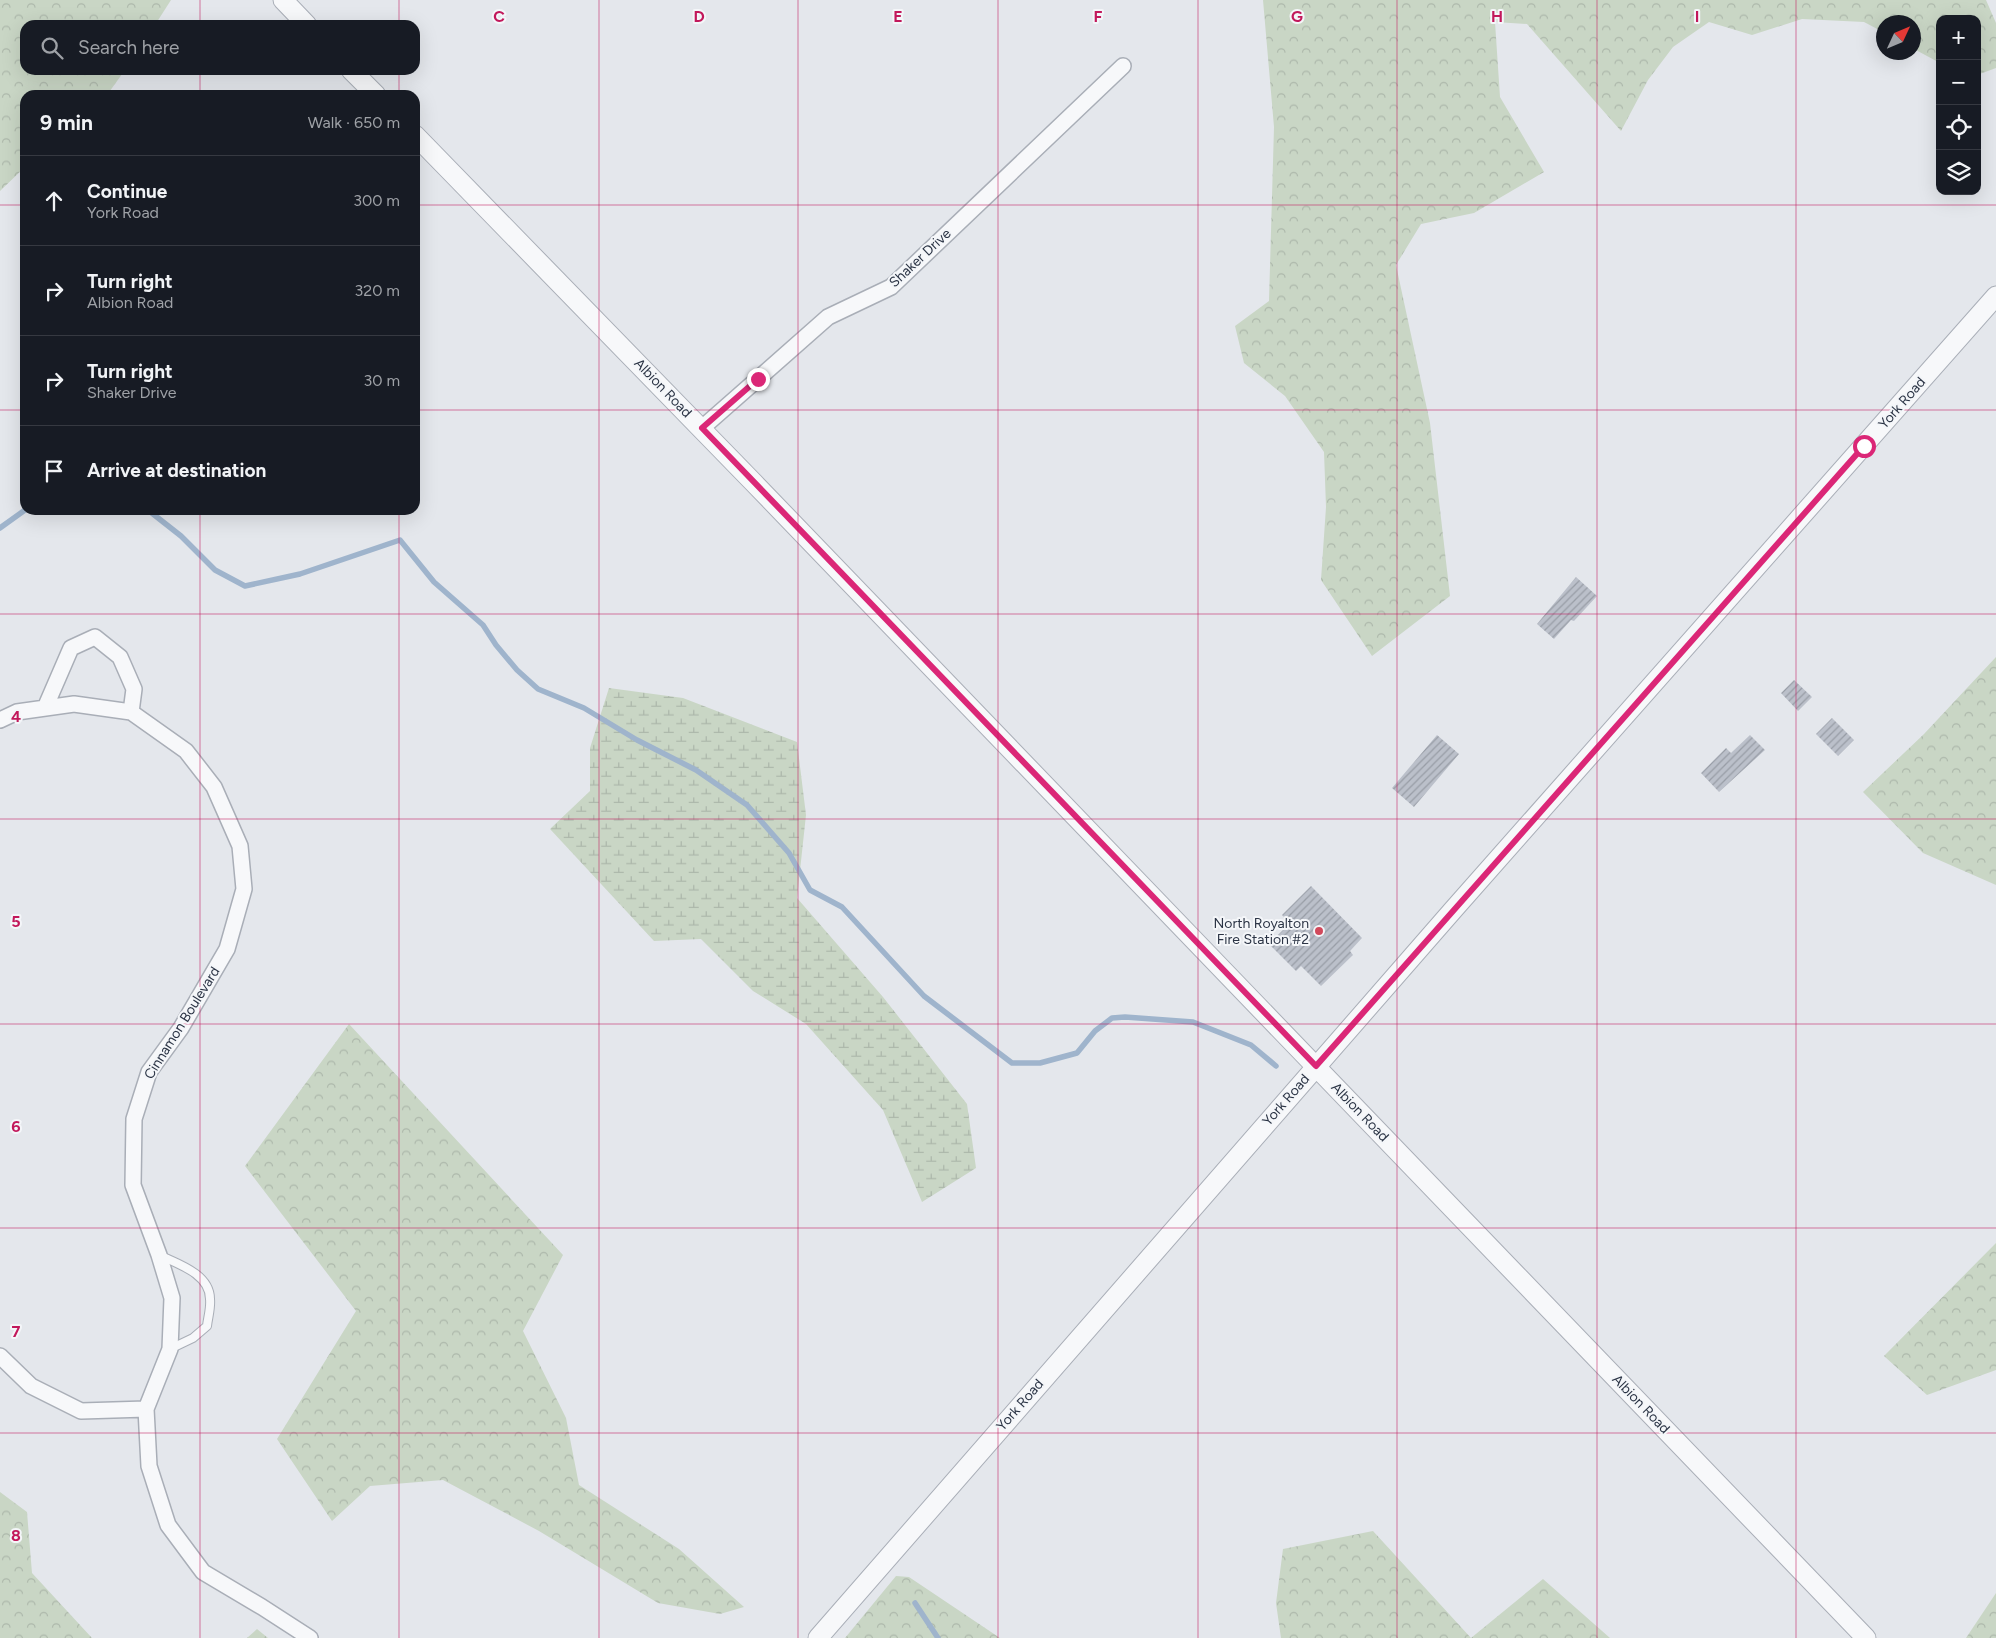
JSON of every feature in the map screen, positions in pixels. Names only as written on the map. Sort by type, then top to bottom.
[{"type":"street","points":[[283,0],[302,20]]},
{"type":"street","name":"Shaker Drive","points":[[702,428],[828,317],[891,287],[1123,66]]},
{"type":"street","points":[[356,75],[371,90]]},
{"type":"street","name":"Albion Road","points":[[420,140],[702,428],[1866,1638]]},
{"type":"street","name":"York Road","points":[[818,1638],[1316,1066],[1996,296]]},
{"type":"street","points":[[45,708],[71,648],[94,637],[120,657],[134,689],[131,712]]},
{"type":"street","name":"Cinnamon Boulevard","points":[[0,720],[17,712],[74,704],[131,712],[186,751],[214,787],[240,846],[244,889],[227,949],[181,1028],[149,1072],[134,1119],[133,1185],[159,1255],[172,1298],[170,1348],[146,1409],[149,1466],[168,1525],[203,1572],[310,1638]]},
{"type":"street","points":[[0,1356],[31,1386],[81,1411],[146,1409]]},
{"type":"lane","points":[[159,1255],[198,1275],[206,1284],[210,1297],[207,1326],[193,1338],[170,1348]]},
{"type":"green space","points":[[0,0],[171,0],[158,20],[20,20],[20,75],[121,75],[111,90],[20,90],[20,172],[0,191]]},
{"type":"green space","points":[[1263,0],[1986,0],[1996,23],[1996,68],[1981,74],[1981,15],[1936,15],[1936,61],[1921,53],[1921,15],[1876,15],[1876,28],[1864,22],[1802,19],[1752,35],[1709,22],[1673,47],[1648,80],[1621,131],[1527,24],[1495,22],[1500,97],[1544,172],[1474,213],[1421,224],[1396,265],[1430,423],[1450,596],[1372,656],[1321,580],[1326,507],[1324,452],[1285,396],[1244,363],[1235,326],[1269,301],[1274,127]]},
{"type":"green space","points":[[1996,657],[1996,885],[1923,853],[1863,792],[1924,734]]},
{"type":"green space","points":[[609,688],[683,698],[797,742],[806,815],[797,898],[883,997],[967,1104],[976,1168],[922,1202],[883,1110],[806,1024],[753,991],[701,939],[654,941],[550,829],[590,791],[590,748]]},
{"type":"green space","points":[[349,1024],[563,1255],[523,1331],[566,1418],[579,1485],[679,1549],[744,1607],[720,1614],[658,1603],[539,1531],[443,1480],[370,1486],[332,1521],[277,1439],[356,1311],[245,1166]]},
{"type":"green space","points":[[1996,1243],[1996,1370],[1927,1395],[1884,1356]]},
{"type":"green space","points":[[0,1492],[27,1512],[32,1573],[92,1638],[0,1638]]},
{"type":"green space","points":[[1373,1531],[1471,1638],[1281,1638],[1276,1603],[1283,1549]]},
{"type":"green space","points":[[896,1576],[909,1577],[1000,1638],[845,1638]]},
{"type":"green space","points":[[1543,1579],[1610,1638],[1471,1638]]},
{"type":"green space","points":[[1996,1593],[1996,1638],[1966,1638]]},
{"type":"green space","points":[[257,1629],[268,1638],[247,1638]]},
{"type":"building","points":[[1576,577],[1597,596],[1554,639],[1537,624]]},
{"type":"building","points":[[1794,680],[1812,697],[1798,711],[1781,693]]},
{"type":"building","points":[[1832,718],[1854,740],[1838,756],[1816,734]]},
{"type":"building","points":[[1437,735],[1459,754],[1414,807],[1392,788]]},
{"type":"building","points":[[1750,735],[1765,750],[1719,792],[1701,773],[1726,748],[1731,753]]},
{"type":"building","name":"North Royalton Fire Station #2","points":[[1311,886],[1362,938],[1350,951],[1353,955],[1321,986],[1301,966],[1296,971],[1269,944],[1290,923],[1282,915]]},
{"type":"waterway","points":[[0,528],[20,514]]},
{"type":"waterway","points":[[154,515],[181,536],[215,570],[245,586],[300,574],[400,540],[434,582],[483,625],[496,645],[517,670],[538,689],[584,708],[637,740],[696,770],[747,805],[789,853],[810,890],[842,907],[924,996],[1012,1063],[1040,1063],[1077,1053],[1095,1031],[1112,1018],[1125,1017],[1193,1022],[1251,1045],[1276,1066]]},
{"type":"waterway","points":[[915,1603],[938,1638]]},
{"type":"place","name":"North Royalton Fire Station #2","points":[[1319,931]]},
{"type":"route","points":[[758,379],[702,428],[1316,1066],[1864,446]]}]
